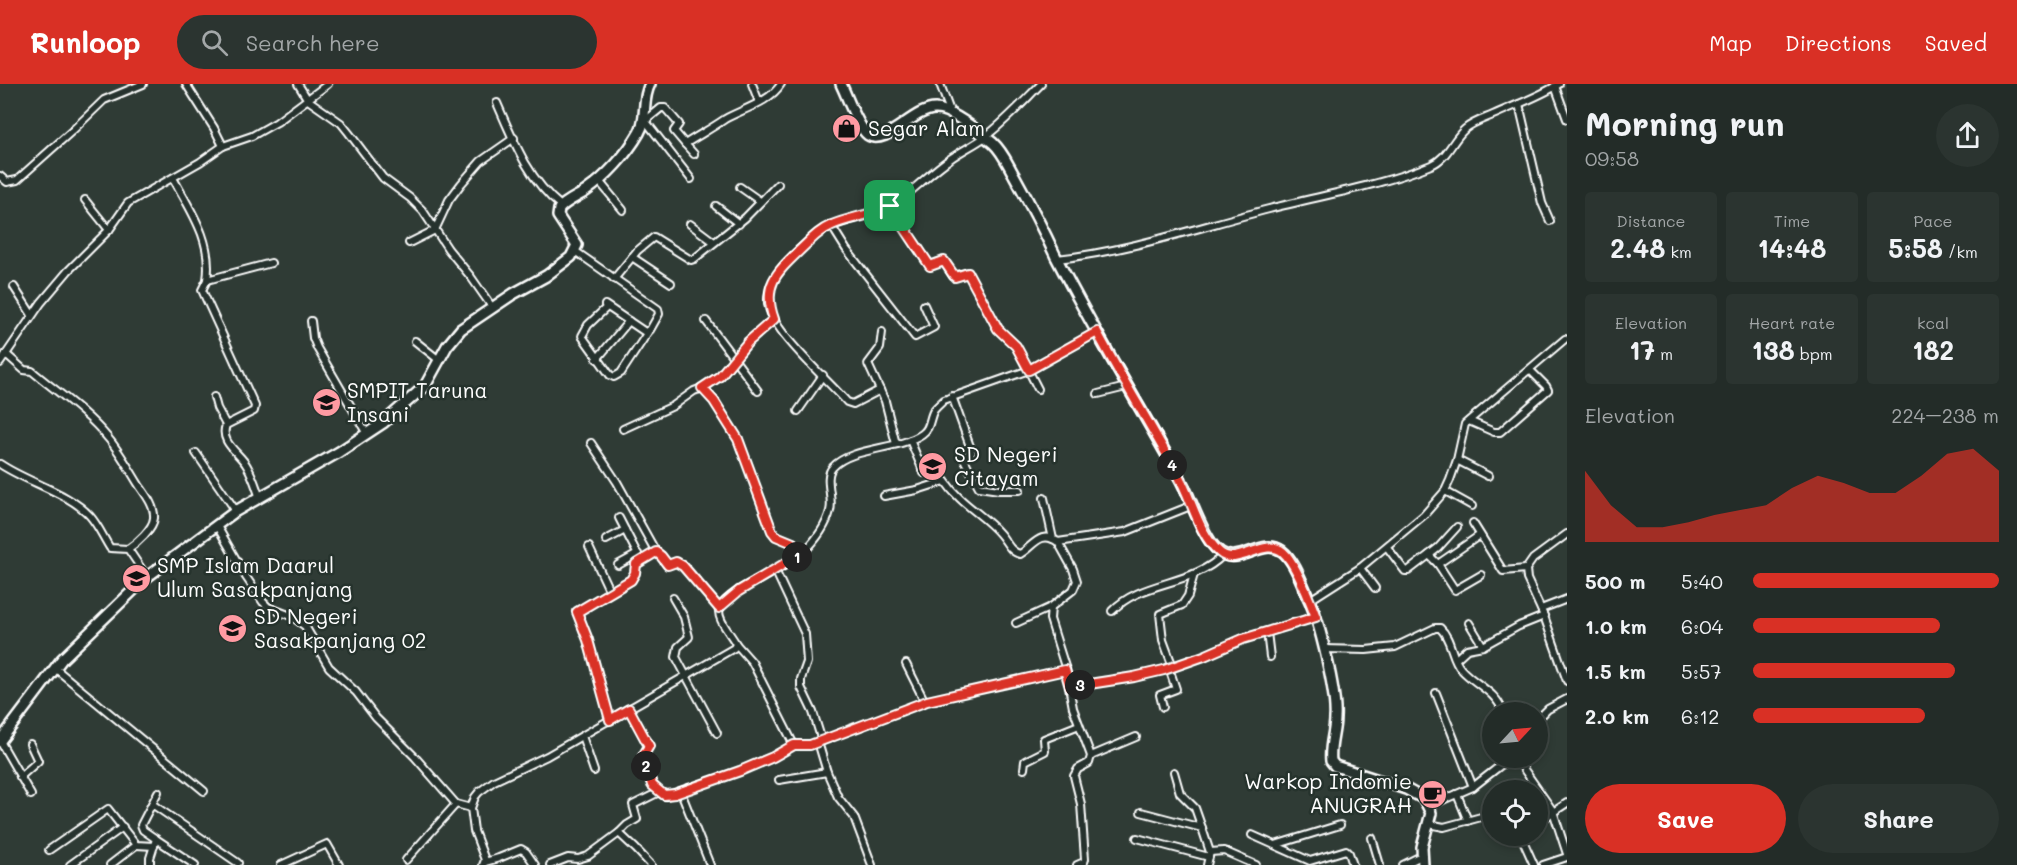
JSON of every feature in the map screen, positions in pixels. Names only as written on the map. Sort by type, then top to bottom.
[{"type":"street","points":[[0,176],[7,182],[16,180],[104,100],[143,84]]},
{"type":"street","points":[[186,84],[223,146]]},
{"type":"street","points":[[298,84],[308,99],[341,123],[378,172],[416,203],[492,307]]},
{"type":"street","points":[[0,363],[32,315],[68,271],[109,230],[128,203],[223,146],[259,133],[328,84]]},
{"type":"street","points":[[31,795],[0,741],[74,646],[147,577],[236,511],[367,434],[419,392],[430,378],[456,333],[492,307],[546,276],[576,251],[577,243],[558,216],[558,212],[561,206],[599,181],[640,132],[645,120],[644,100],[650,84]]},
{"type":"street","points":[[752,84],[759,102]]},
{"type":"street","points":[[685,144],[708,129],[712,129],[771,96],[782,84]]},
{"type":"street","points":[[841,84],[867,135],[876,138],[887,135],[926,111],[935,109],[951,114],[997,147],[1126,387],[1180,477],[1212,545],[1223,555],[1234,557],[1267,548],[1280,550],[1290,561],[1310,600],[1323,649],[1335,708],[1330,757],[1332,763],[1335,766],[1406,789],[1424,799],[1429,806],[1430,824],[1422,860],[1403,865]]},
{"type":"street","points":[[940,84],[951,114]]},
{"type":"street","points":[[880,390],[851,404],[790,343],[774,319],[769,306],[768,296],[776,276],[783,265],[814,236],[831,225],[873,214],[890,206],[950,159],[985,137],[1041,84]]},
{"type":"street","points":[[1057,259],[1093,255],[1183,234],[1356,188],[1431,165],[1442,158],[1458,137],[1473,124],[1557,85],[1567,119]]},
{"type":"street","points":[[497,103],[537,183],[561,206]]},
{"type":"street","points":[[1519,104],[1542,203],[1550,221]]},
{"type":"street","points":[[645,120],[661,108],[665,108],[678,121],[679,124],[674,130],[694,154]]},
{"type":"street","points":[[645,120],[690,179]]},
{"type":"street","points":[[409,243],[435,230],[449,200],[461,184],[481,161],[514,138]]},
{"type":"street","points":[[173,178],[206,241],[209,268],[202,290],[203,296],[255,406],[254,411],[226,425],[224,430],[225,438],[248,466],[260,498]]},
{"type":"street","points":[[599,181],[623,210]]},
{"type":"street","points":[[614,279],[632,257],[654,237],[691,260],[739,224],[778,184]]},
{"type":"street","points":[[740,187],[760,201]]},
{"type":"street","points":[[85,200],[109,230]]},
{"type":"street","points":[[716,206],[739,224]]},
{"type":"street","points":[[890,206],[930,266],[944,261],[955,277],[968,273],[998,329],[1016,346],[1038,389]]},
{"type":"street","points":[[690,224],[714,242]]},
{"type":"street","points":[[831,225],[846,249],[915,337],[934,327],[924,305]]},
{"type":"street","points":[[576,251],[660,311],[658,317],[648,332],[617,376],[610,375],[583,339],[582,333],[606,306],[648,332]]},
{"type":"street","points":[[632,257],[671,283]]},
{"type":"street","points":[[207,280],[271,263]]},
{"type":"street","points":[[14,287],[32,315]]},
{"type":"street","points":[[623,429],[673,406],[720,376],[748,342],[774,319]]},
{"type":"street","points":[[311,321],[317,348],[367,434]]},
{"type":"street","points":[[597,358],[629,321]]},
{"type":"street","points":[[706,321],[758,391]]},
{"type":"street","points":[[882,332],[880,348],[868,364],[885,401],[896,444]]},
{"type":"street","points":[[719,608],[739,591],[801,554],[821,530],[830,512],[830,476],[833,466],[858,454],[910,440],[925,432],[933,411],[944,400],[1029,370],[1097,332]]},
{"type":"street","points":[[1310,600],[1360,568],[1424,515],[1445,491],[1457,460],[1465,424],[1565,339]]},
{"type":"street","points":[[415,341],[439,360]]},
{"type":"street","points":[[0,464],[78,505],[90,515],[110,548],[128,549],[153,524],[151,504],[109,439],[97,425],[32,371],[24,370],[6,354]]},
{"type":"street","points":[[1469,421],[1494,432],[1502,430],[1548,390],[1530,370]]},
{"type":"street","points":[[798,411],[823,375]]},
{"type":"street","points":[[1098,394],[1126,387]]},
{"type":"street","points":[[702,388],[714,401],[738,439],[772,531],[776,536],[793,543],[801,554]]},
{"type":"street","points":[[952,396],[972,452],[964,459],[977,485],[987,489],[1020,490]]},
{"type":"street","points":[[214,397],[226,425]]},
{"type":"street","points":[[910,440],[924,473]]},
{"type":"street","points":[[591,443],[656,552],[668,565],[676,562],[683,566],[719,608],[719,617],[736,644],[752,662],[794,745]]},
{"type":"street","points":[[196,453],[236,511]]},
{"type":"street","points":[[1457,460],[1488,476]]},
{"type":"street","points":[[884,496],[917,490],[945,481],[962,502],[995,529],[1016,554],[1026,551],[1042,537],[1055,540],[1125,532],[1192,505]]},
{"type":"street","points":[[1445,491],[1472,506]]},
{"type":"street","points":[[1016,623],[1051,607],[1073,590],[1077,581],[1073,569],[1055,540],[1044,498]]},
{"type":"street","points":[[619,518],[640,558]]},
{"type":"street","points":[[1473,523],[1503,571],[1526,569]]},
{"type":"street","points":[[217,526],[263,602],[268,607],[291,615],[305,626],[329,666],[356,692],[376,718],[415,757],[456,804],[471,808]]},
{"type":"street","points":[[1387,547],[1407,572],[1429,555],[1457,527]]},
{"type":"street","points":[[606,540],[625,530]]},
{"type":"street","points":[[1567,534],[1533,559],[1526,569],[1527,579],[1543,612],[1567,681]]},
{"type":"street","points":[[1438,564],[1480,535]]},
{"type":"street","points":[[589,548],[610,592]]},
{"type":"street","points":[[128,549],[147,577]]},
{"type":"street","points":[[618,565],[656,552]]},
{"type":"street","points":[[1112,611],[1123,601],[1160,584],[1194,574],[1223,555]]},
{"type":"street","points":[[1429,555],[1438,564],[1455,590],[1481,575]]},
{"type":"street","points":[[610,720],[588,640],[577,612],[631,580],[640,558]]},
{"type":"street","points":[[1360,568],[1375,588]]},
{"type":"street","points":[[776,570],[805,634],[807,662],[801,679],[801,687],[813,712],[827,772],[838,797],[854,817],[872,865]]},
{"type":"street","points":[[1163,707],[1160,695],[1176,688],[1163,640],[1160,614],[1182,605],[1188,596],[1194,574]]},
{"type":"street","points":[[673,598],[684,617],[689,632],[689,637],[675,653],[717,734]]},
{"type":"street","points":[[1456,659],[1467,649],[1483,646],[1567,599]]},
{"type":"street","points":[[1051,607],[1050,619],[1079,725],[1090,756],[1089,763],[1075,773],[1082,812],[1085,859],[1077,865]]},
{"type":"street","points":[[1070,687],[1134,677],[1171,668],[1243,639],[1316,617]]},
{"type":"street","points":[[1469,623],[1483,646]]},
{"type":"street","points":[[1323,649],[1366,650],[1395,647],[1438,627],[1444,631],[1460,668],[1498,702]]},
{"type":"street","points":[[1267,632],[1270,657]]},
{"type":"street","points":[[535,865],[521,849],[484,863],[474,831],[471,808],[475,797],[494,781],[547,756],[731,650],[736,644]]},
{"type":"street","points":[[906,664],[925,702]]},
{"type":"street","points":[[56,669],[204,791]]},
{"type":"street","points":[[629,709],[649,746],[643,756],[652,785],[659,792],[669,796],[757,764],[794,745],[810,745],[820,742],[925,702],[1065,670]]},
{"type":"street","points":[[1436,693],[1473,788]]},
{"type":"street","points":[[1548,710],[1567,699]]},
{"type":"street","points":[[1024,770],[1025,761],[1045,751],[1044,739],[1079,725]]},
{"type":"street","points":[[582,736],[594,771]]},
{"type":"street","points":[[1090,756],[1136,737]]},
{"type":"street","points":[[20,777],[38,761],[30,744]]},
{"type":"street","points":[[1429,806],[1473,788],[1498,768]]},
{"type":"street","points":[[1523,768],[1553,811],[1567,855],[1543,865]]},
{"type":"street","points":[[779,780],[827,772]]},
{"type":"street","points":[[1174,772],[1180,794],[1195,808],[1209,854],[1207,865]]},
{"type":"street","points":[[154,845],[141,827],[158,792]]},
{"type":"street","points":[[550,865],[567,858],[578,859],[588,856],[607,844],[637,819],[633,805],[659,792]]},
{"type":"street","points":[[681,792],[710,865]]},
{"type":"street","points":[[1457,794],[1468,821]]},
{"type":"street","points":[[1548,815],[1567,803]]},
{"type":"street","points":[[152,804],[238,863]]},
{"type":"street","points":[[406,860],[456,804]]},
{"type":"street","points":[[49,850],[108,809],[136,845]]},
{"type":"street","points":[[1141,812],[1202,828]]},
{"type":"street","points":[[1430,824],[1444,827],[1482,817]]},
{"type":"street","points":[[1275,845],[1340,825]]},
{"type":"street","points":[[70,865],[123,826]]},
{"type":"street","points":[[619,833],[651,865]]},
{"type":"street","points":[[1252,835],[1312,861],[1346,850],[1353,865]]},
{"type":"street","points":[[1371,837],[1380,865]]},
{"type":"street","points":[[1137,838],[1209,854],[1224,851],[1256,865]]},
{"type":"street","points":[[1293,840],[1298,856]]},
{"type":"street","points":[[281,865],[327,844],[339,865]]},
{"type":"street","points":[[110,865],[136,845],[154,845],[181,855],[195,865]]},
{"type":"street","points":[[149,863],[154,845]]},
{"type":"street","points":[[1525,846],[1534,865]]},
{"type":"place","name":"Segar Alam","points":[[847,129]]},
{"type":"place","name":"SMPIT Taruna Insani","points":[[326,403]]},
{"type":"place","name":"SD Negeri Citayam","points":[[933,467]]},
{"type":"place","name":"SMP Islam Daarul Ulum Sasakpanjang","points":[[136,578]]},
{"type":"place","name":"SD Negeri Sasakpanjang 02","points":[[233,629]]},
{"type":"place","name":"Warkop Indomie ANUGRAH","points":[[1433,794]]},
{"type":"route","points":[[890,206],[930,266],[944,261],[952,276],[968,273],[975,282],[998,329],[1016,346],[1029,370],[1097,332],[1126,387],[1180,477],[1212,545],[1223,555],[1230,557],[1267,548],[1276,548],[1284,553],[1310,600],[1316,617],[1243,639],[1164,670],[1134,677],[1070,687],[1065,670],[940,697],[810,745],[794,745],[740,771],[669,796],[664,795],[652,785],[643,756],[649,749],[648,742],[629,709],[610,720],[588,640],[577,612],[631,580],[634,577],[636,564],[656,552],[668,565],[676,562],[683,566],[719,608],[739,591],[801,554],[793,543],[776,536],[772,531],[738,439],[714,401],[702,388],[720,376],[761,328],[774,319],[768,296],[783,265],[814,236],[831,225],[873,214],[890,206]]}]
